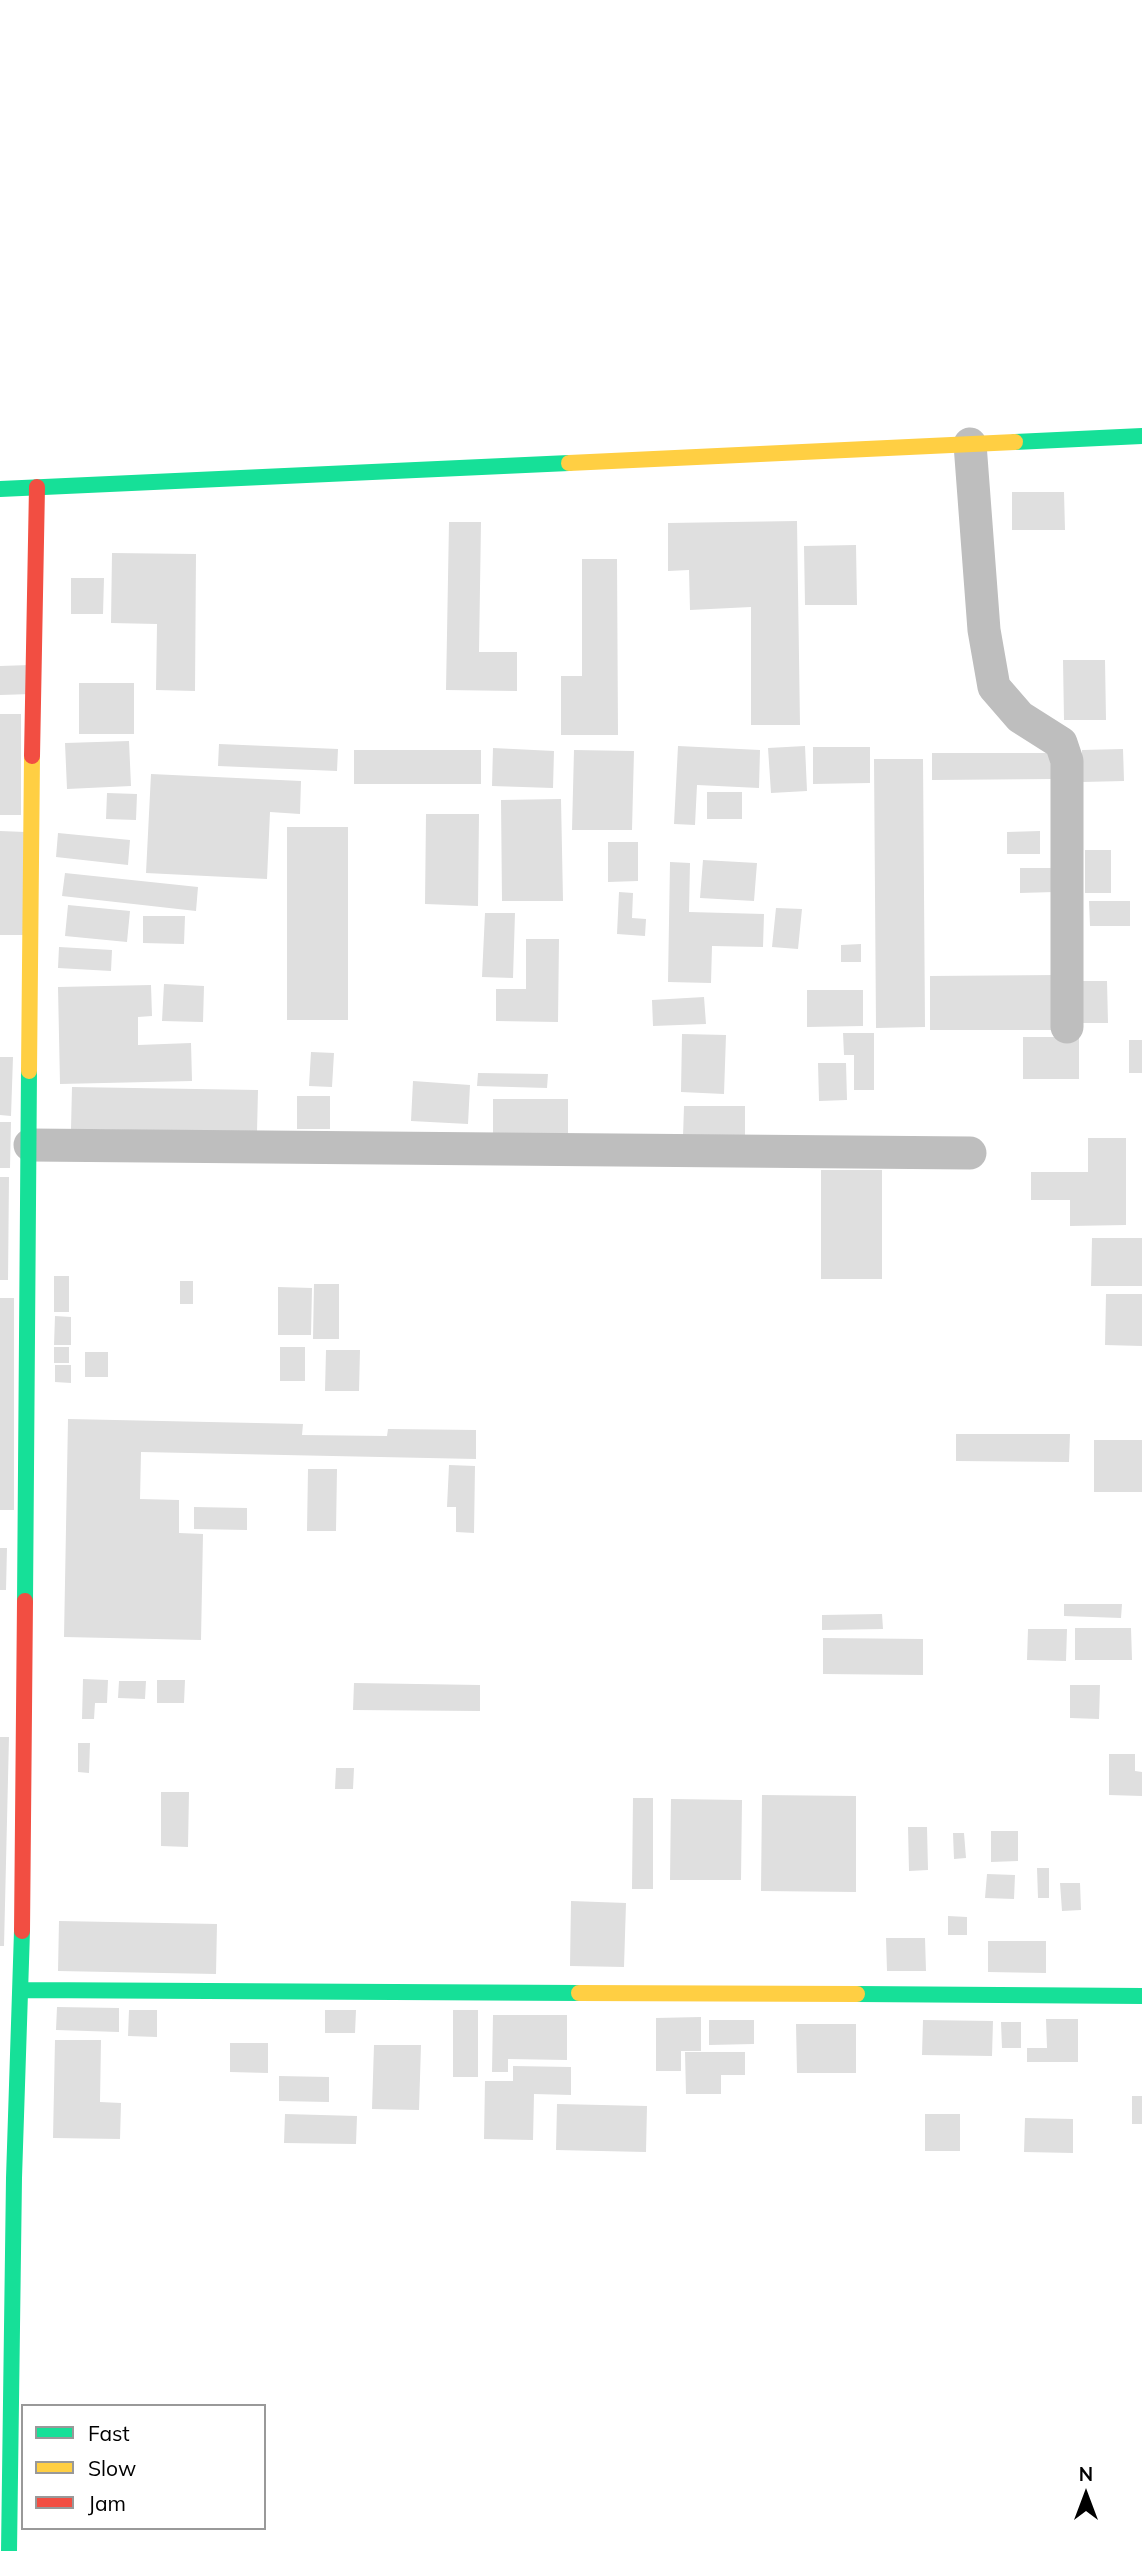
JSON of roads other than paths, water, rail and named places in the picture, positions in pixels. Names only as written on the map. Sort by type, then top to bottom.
[{"type":"street","points":[[0,489],[1142,436]]},
{"type":"street","points":[[970,444],[984,630],[994,687],[1020,717],[1061,743],[1067,761],[1067,1027]]},
{"type":"street","points":[[9,2551],[14,2178],[22,1990],[32,694],[37,487]]},
{"type":"street","points":[[30,1145],[970,1153]]},
{"type":"street","points":[[22,1990],[1142,1996]]}]
